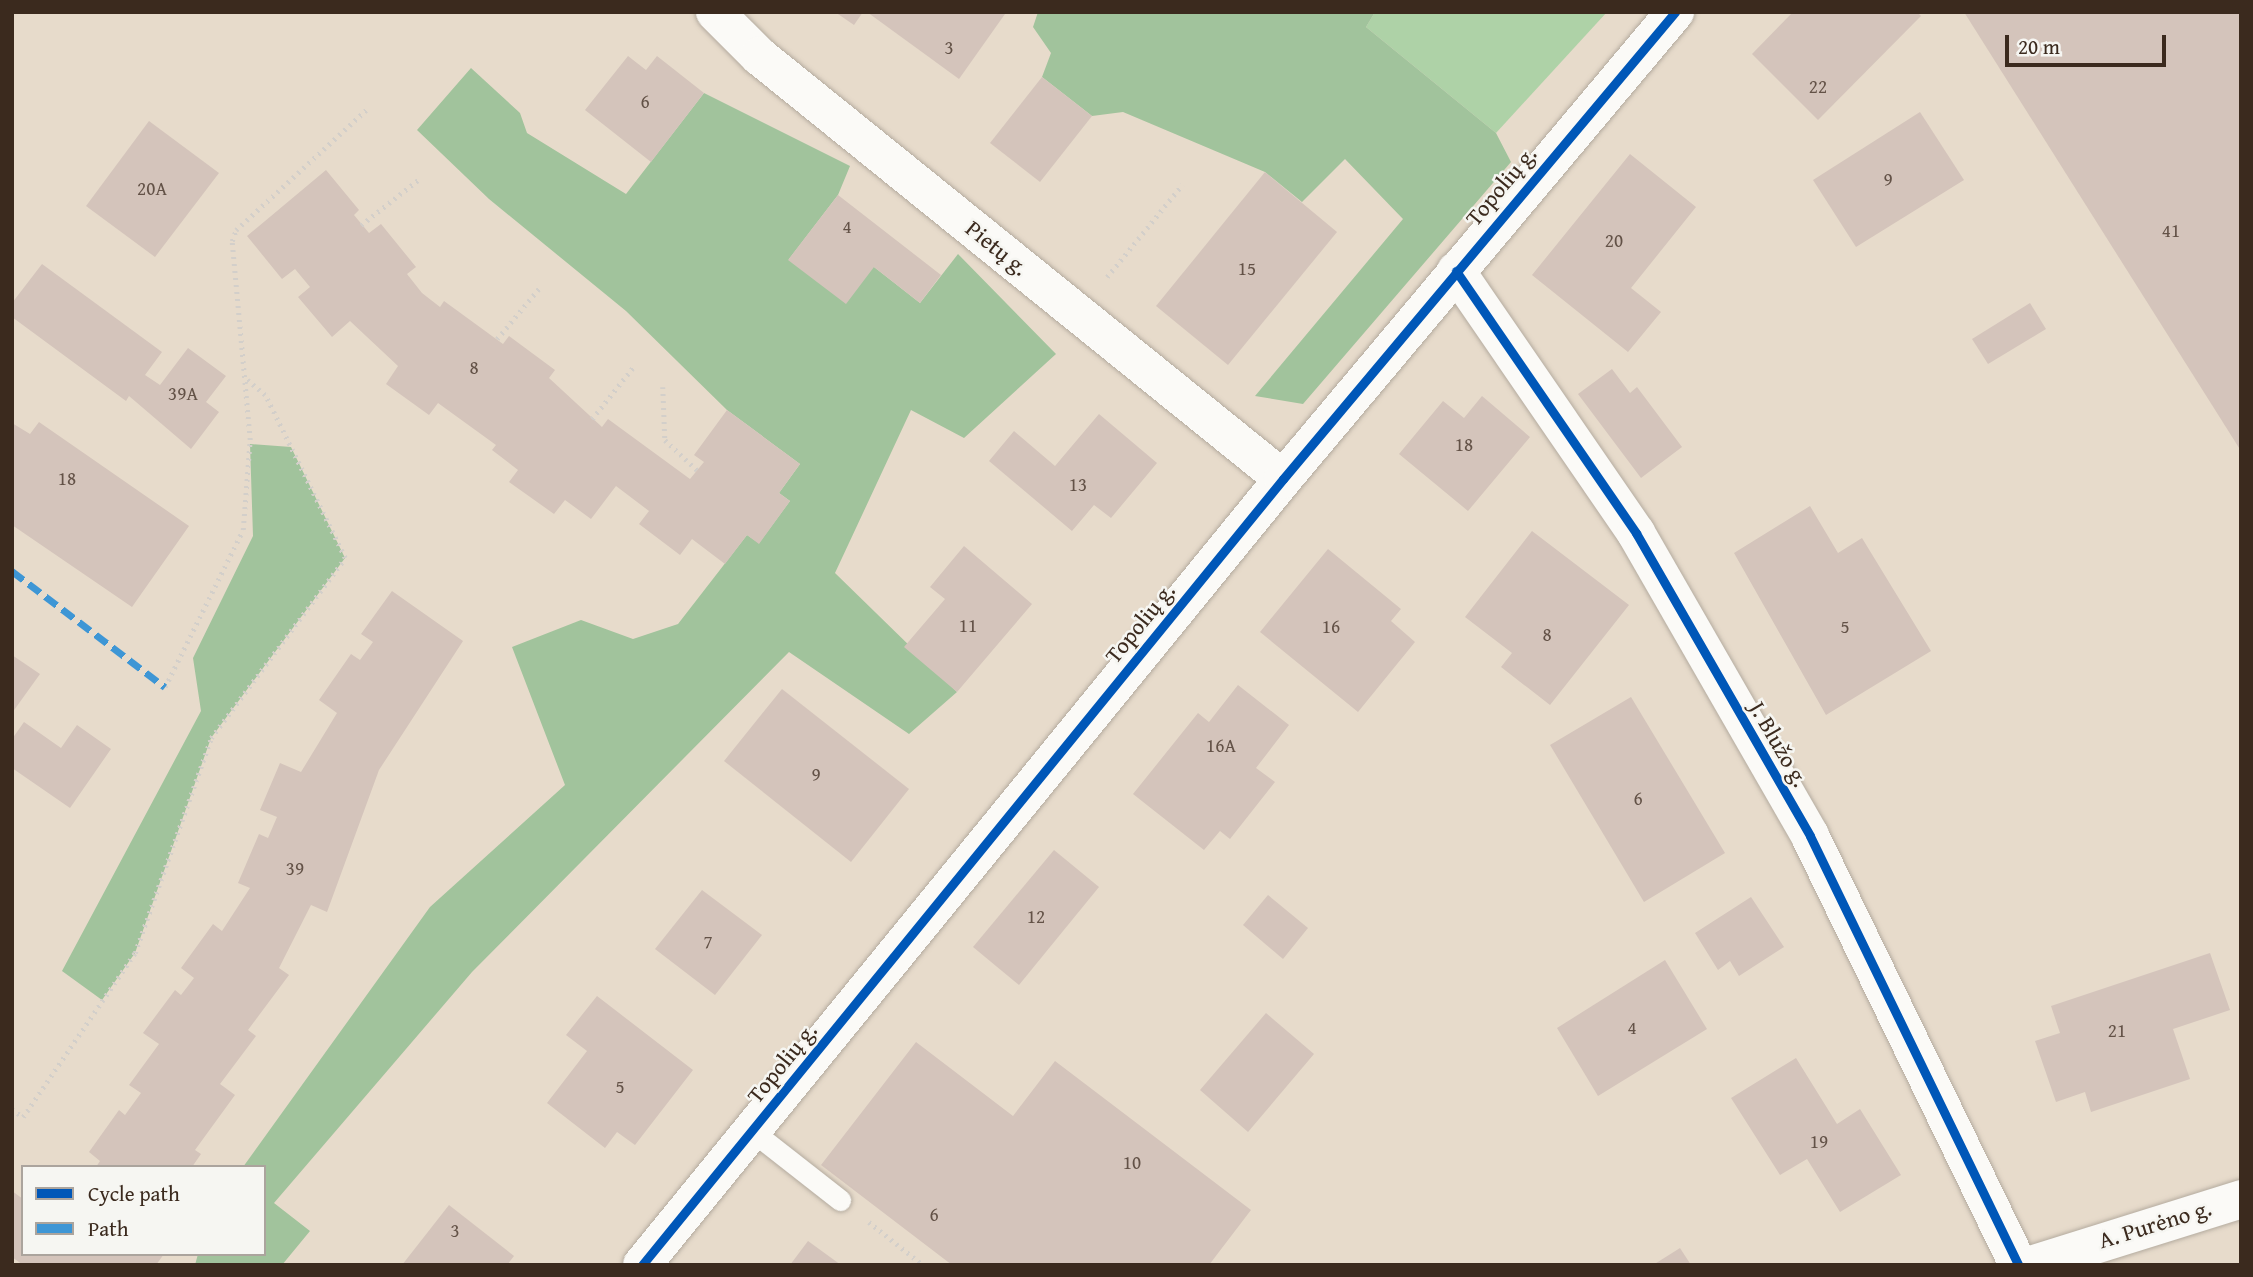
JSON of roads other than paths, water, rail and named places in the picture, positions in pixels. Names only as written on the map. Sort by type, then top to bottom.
[{"type":"street","name":"Pietų g.","points":[[715,12],[759,56],[1283,479]]},
{"type":"street","name":"Topolių g.","points":[[642,1265],[1283,479],[1675,12]]},
{"type":"street","name":"J. Blužo g.","points":[[1456,271],[1636,533],[1810,836],[2018,1265]]},
{"type":"street","name":"A. Purėno g.","points":[[2031,1265],[2241,1199]]},
{"type":"lane","points":[[752,1131],[841,1199]]}]
